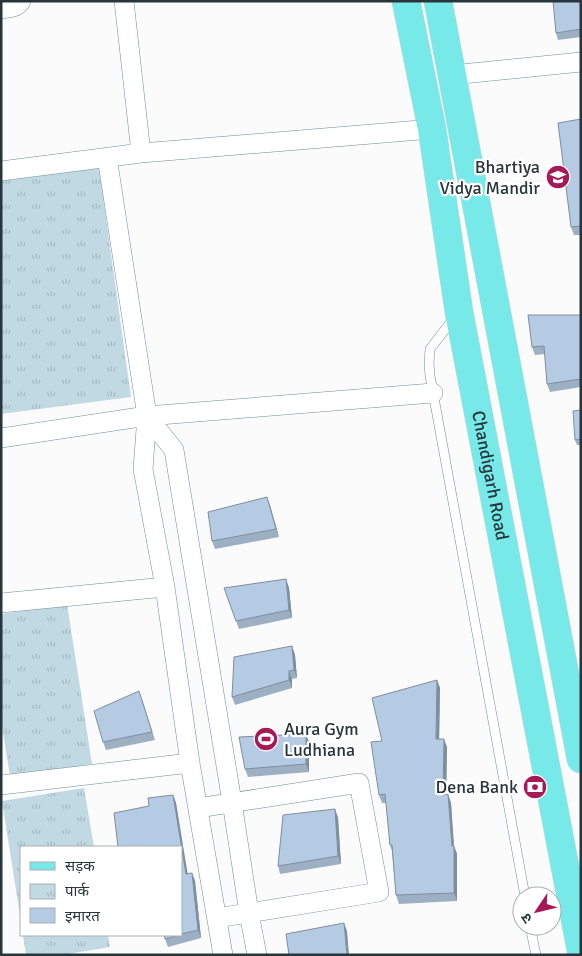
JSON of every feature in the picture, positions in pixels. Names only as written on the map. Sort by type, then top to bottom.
[{"type":"main road","name":"Chandigarh Road","points":[[406,1],[432,130],[459,312],[581,950]]},
{"type":"main road","name":"Chandigarh Road","points":[[438,1],[581,759]]},
{"type":"street","points":[[1,9],[14,7],[20,4],[21,1]]},
{"type":"street","points":[[124,1],[141,152]]},
{"type":"street","points":[[452,75],[581,62]]},
{"type":"street","points":[[1,171],[141,152],[432,130]]},
{"type":"street","points":[[107,157],[147,416],[143,469],[165,587],[190,763],[217,918],[220,954]]},
{"type":"street","points":[[1,438],[147,416],[433,393]]},
{"type":"street","points":[[147,416],[174,450],[257,955]]},
{"type":"street","points":[[1,603],[165,587]]},
{"type":"street","points":[[1,782],[2,785],[190,763]]},
{"type":"street","points":[[198,808],[359,783],[379,892],[217,918]]},
{"type":"lane","points":[[459,312],[430,349],[429,363],[523,886]]},
{"type":"lane","points":[[532,936],[536,955]]},
{"type":"green space","points":[[99,168],[131,397],[1,414],[1,181]]},
{"type":"green space","points":[[67,604],[92,764],[10,776],[1,720],[1,614]]},
{"type":"green space","points":[[84,788],[94,846],[20,846],[20,916],[2,801]]},
{"type":"green space","points":[[23,936],[108,936],[110,947],[62,955],[26,955]]},
{"type":"building","points":[[553,1],[581,1],[581,29],[556,33]]},
{"type":"building","points":[[581,119],[581,226],[571,227],[558,123]]},
{"type":"building","points":[[528,315],[581,315],[581,379],[547,384],[544,346],[532,347]]},
{"type":"building","points":[[581,410],[581,439],[575,440],[573,411]]},
{"type":"building","points":[[267,497],[276,529],[212,541],[208,512]]},
{"type":"building","points":[[286,579],[289,610],[236,621],[224,588]]},
{"type":"building","points":[[292,646],[294,670],[289,671],[289,680],[232,697],[234,657]]},
{"type":"building","points":[[437,680],[436,739],[444,739],[443,795],[448,794],[452,846],[454,846],[454,893],[396,895],[385,794],[379,795],[371,742],[382,741],[372,698]]},
{"type":"building","points":[[139,691],[152,732],[103,742],[94,711]]},
{"type":"building","points":[[306,734],[306,764],[245,769],[239,737]]},
{"type":"building","points":[[173,795],[181,846],[118,846],[114,813],[149,806],[148,798]]},
{"type":"building","points":[[335,809],[338,856],[278,866],[283,815]]},
{"type":"building","points":[[182,850],[186,874],[192,873],[198,930],[182,934]]},
{"type":"building","points":[[344,923],[347,955],[289,955],[286,934]]},
{"type":"building","points":[[164,936],[176,936],[165,939]]},
{"type":"place","name":"Bhartiya Vidya Mandir","points":[[558,177]]},
{"type":"place","name":"Aura Gym Ludhiana","points":[[266,739]]},
{"type":"place","name":"Dena Bank","points":[[535,787]]}]
